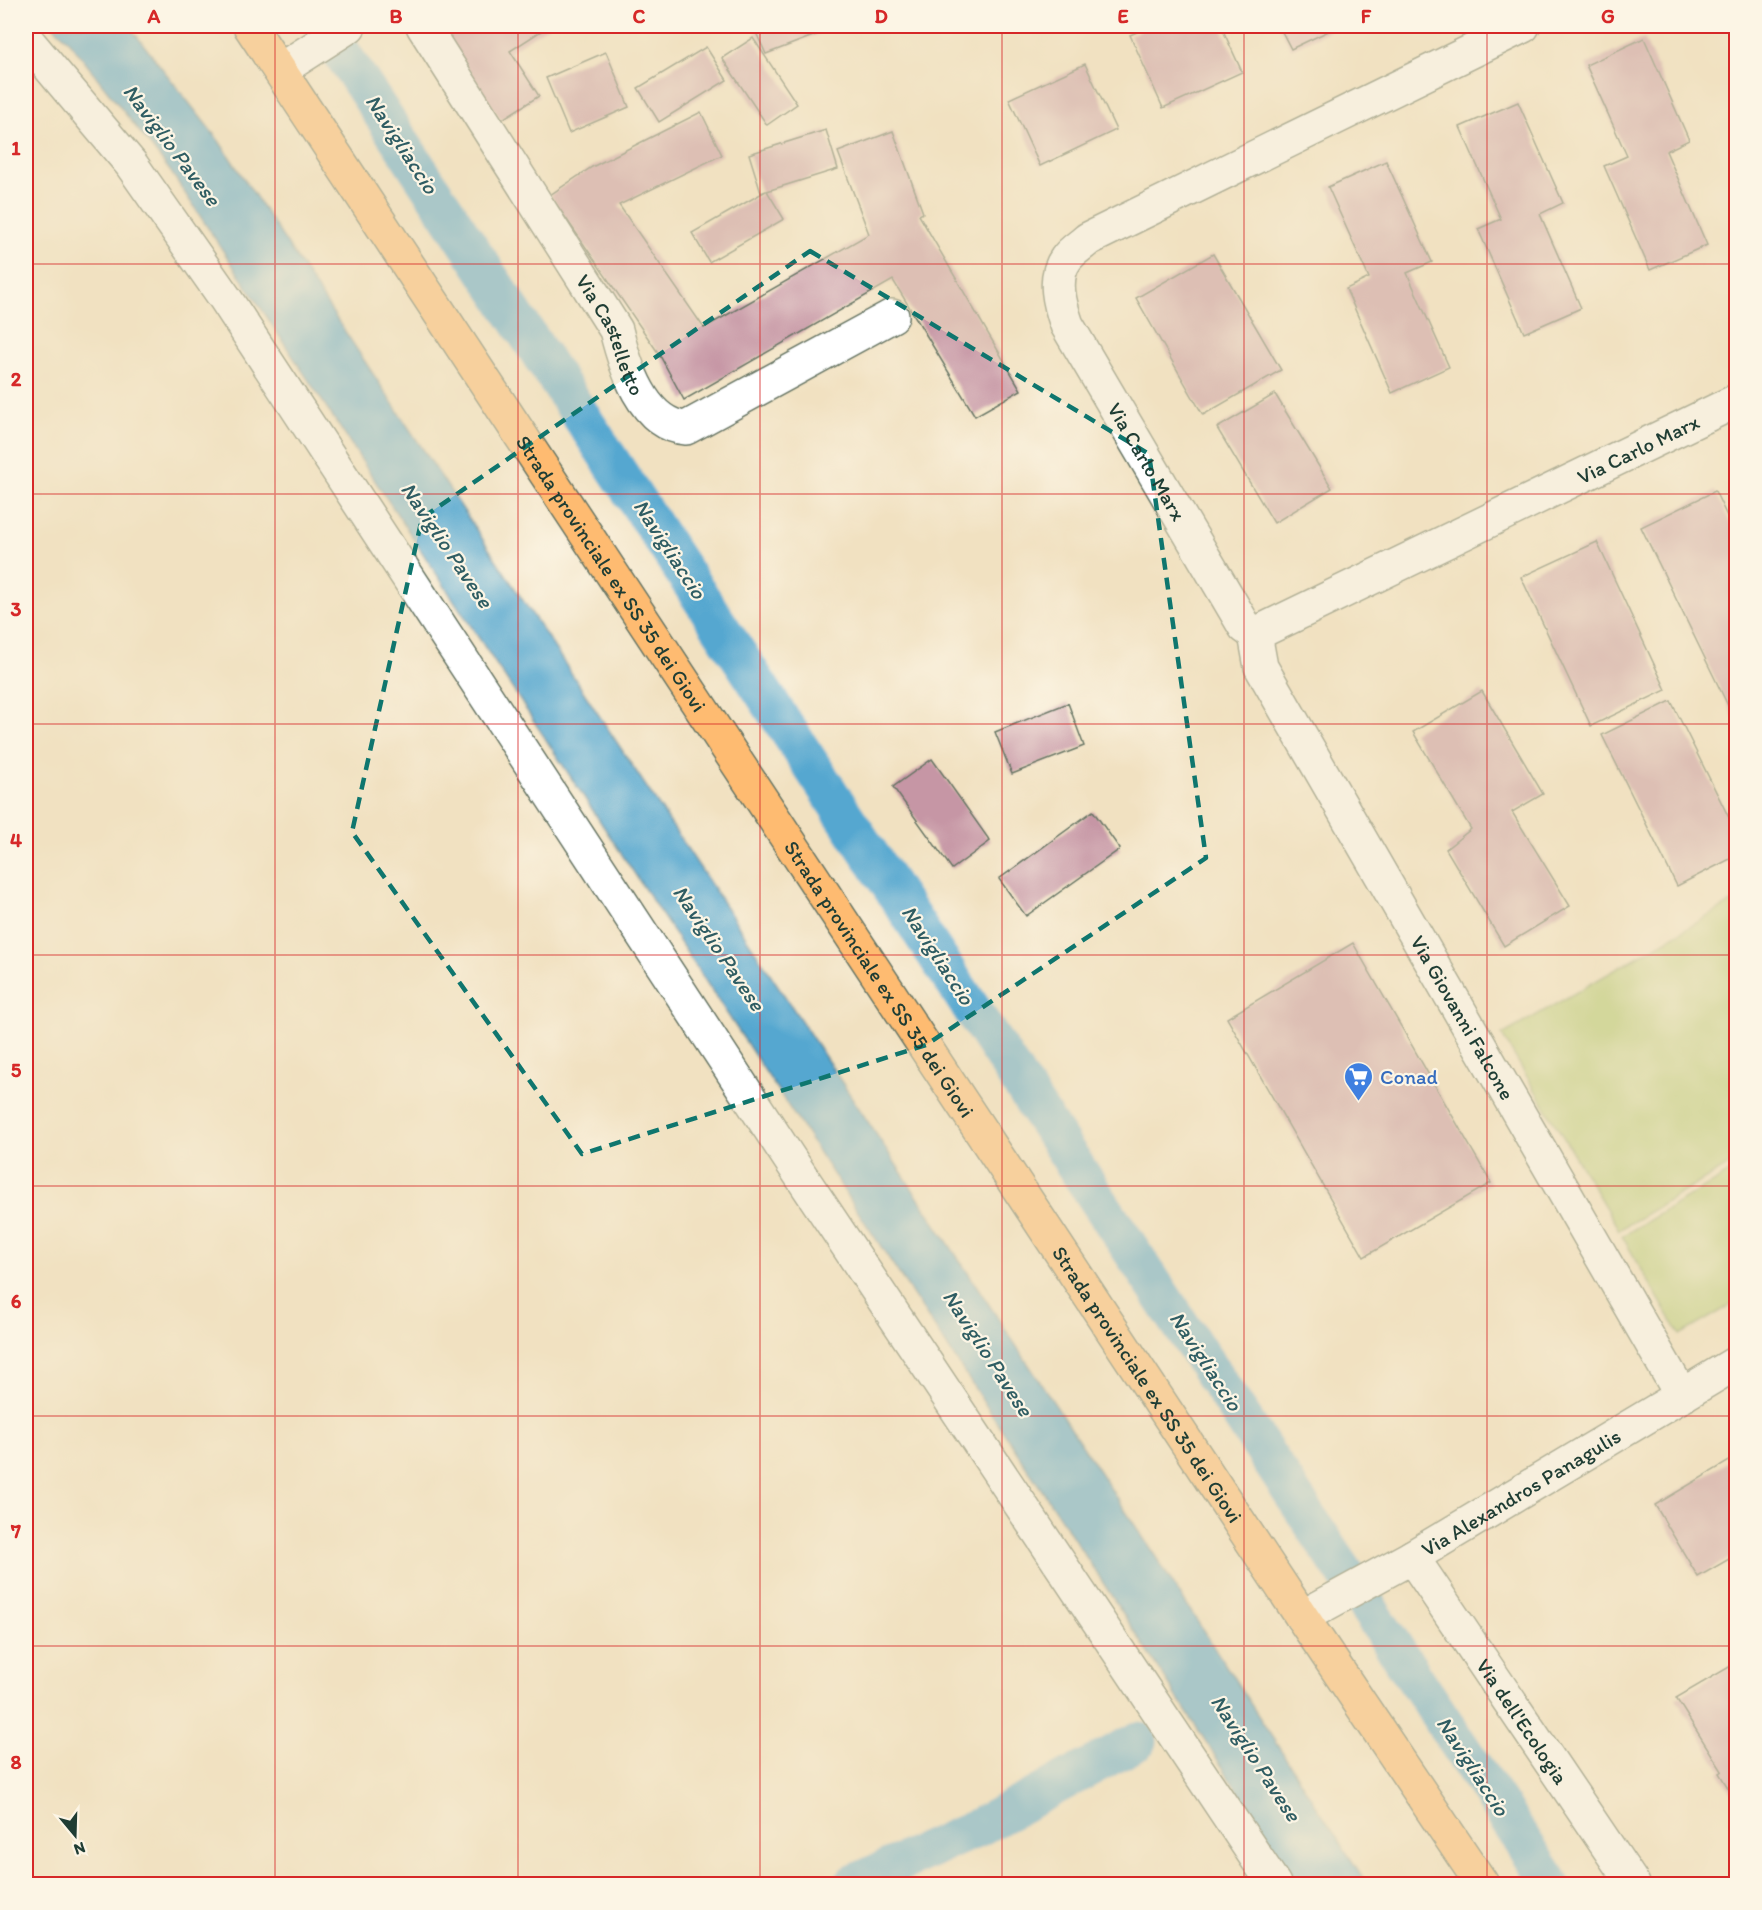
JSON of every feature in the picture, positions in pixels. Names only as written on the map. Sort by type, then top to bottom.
[{"type":"main road","name":"Strada provinciale ex SS 35 dei Giovi","points":[[250,26],[292,62],[1302,1617],[1482,1884]]},
{"type":"street","points":[[292,62],[350,26]]},
{"type":"street","name":"Via Castelletto","points":[[423,26],[616,330],[633,382],[651,409],[664,422],[675,427],[686,428],[892,316]]},
{"type":"street","name":"Via Carlo Marx","points":[[1523,26],[1088,239],[1066,259],[1058,282],[1059,303],[1067,325],[1245,627],[1255,634],[1737,400]]},
{"type":"street","points":[[26,39],[131,164],[225,298],[791,1161],[1274,1884]]},
{"type":"street","name":"Via Giovanni Falcone","points":[[1255,634],[1261,666],[1682,1396]]},
{"type":"street","name":"Via Alexandros Panagulis","points":[[1302,1617],[1412,1557],[1737,1363]]},
{"type":"street","name":"Via dell'Ecologia","points":[[1412,1557],[1633,1884]]},
{"type":"path","points":[[1732,26],[1737,33]]},
{"type":"highlighted area","points":[[810,251],[1149,454],[1206,858],[926,1045],[582,1154],[352,832],[422,518]]},
{"type":"green space","points":[[1736,900],[1736,1161],[1619,1230],[1502,1035]]},
{"type":"green space","points":[[1736,1169],[1736,1302],[1680,1335],[1622,1236]]},
{"type":"water","name":"Naviglio Pavese","points":[[53,26],[129,26],[219,141],[1148,1545],[1367,1884],[1298,1884],[1098,1575],[171,172],[67,39]]},
{"type":"building","points":[[439,26],[549,26],[510,51],[539,96],[501,120]]},
{"type":"building","points":[[753,26],[833,26],[834,28],[766,54]]},
{"type":"building","points":[[1151,26],[1221,26],[1242,72],[1163,108],[1130,35]]},
{"type":"building","points":[[1279,26],[1339,26],[1291,49]]},
{"type":"building","points":[[753,38],[797,104],[767,125],[722,58]]},
{"type":"building","points":[[1644,38],[1689,140],[1666,151],[1707,245],[1650,270],[1604,166],[1627,156],[1586,65]]},
{"type":"building","points":[[706,47],[727,80],[659,122],[638,88]]},
{"type":"building","points":[[606,52],[629,107],[569,133],[546,78]]},
{"type":"building","points":[[1085,64],[1116,130],[1040,166],[1009,99]]},
{"type":"building","points":[[1518,102],[1563,203],[1540,214],[1581,308],[1524,333],[1478,229],[1501,219],[1460,127]]},
{"type":"building","points":[[701,112],[722,155],[619,205],[704,328],[869,234],[838,152],[893,131],[923,213],[919,215],[1021,390],[975,416],[893,280],[684,400],[659,354],[550,195],[592,167]]},
{"type":"building","points":[[826,130],[838,169],[767,191],[784,219],[709,262],[692,233],[766,191],[761,193],[749,154]]},
{"type":"building","points":[[1386,161],[1432,262],[1407,273],[1449,367],[1392,393],[1346,289],[1369,278],[1328,187]]},
{"type":"building","points":[[1213,254],[1281,370],[1203,415],[1136,298]]},
{"type":"building","points":[[1275,394],[1332,488],[1274,523],[1217,428]]},
{"type":"building","points":[[1715,491],[1736,535],[1736,722],[1641,527]]},
{"type":"building","points":[[1597,542],[1666,690],[1591,726],[1521,577]]},
{"type":"building","points":[[1482,691],[1543,794],[1512,812],[1570,906],[1504,946],[1446,849],[1471,829],[1413,732]]},
{"type":"building","points":[[1671,701],[1736,832],[1736,856],[1677,886],[1602,735]]},
{"type":"building","points":[[1068,703],[1084,746],[1012,774],[995,732]]},
{"type":"building","points":[[932,759],[990,841],[952,869],[893,787]]},
{"type":"building","points":[[1093,811],[1120,849],[1026,916],[999,879]]},
{"type":"building","name":"Conad","points":[[1353,943],[1491,1183],[1364,1257],[1227,1018]]},
{"type":"building","points":[[1736,1457],[1736,1555],[1698,1577],[1655,1505]]},
{"type":"building","points":[[1736,1663],[1736,1801],[1719,1773],[1722,1771],[1676,1698]]},
{"type":"waterway","name":"Navigliaccio","points":[[324,26],[1551,1884]]},
{"type":"waterway","points":[[853,1884],[977,1828],[1138,1741]]},
{"type":"place","name":"Conad","points":[[1359,1102]]}]
